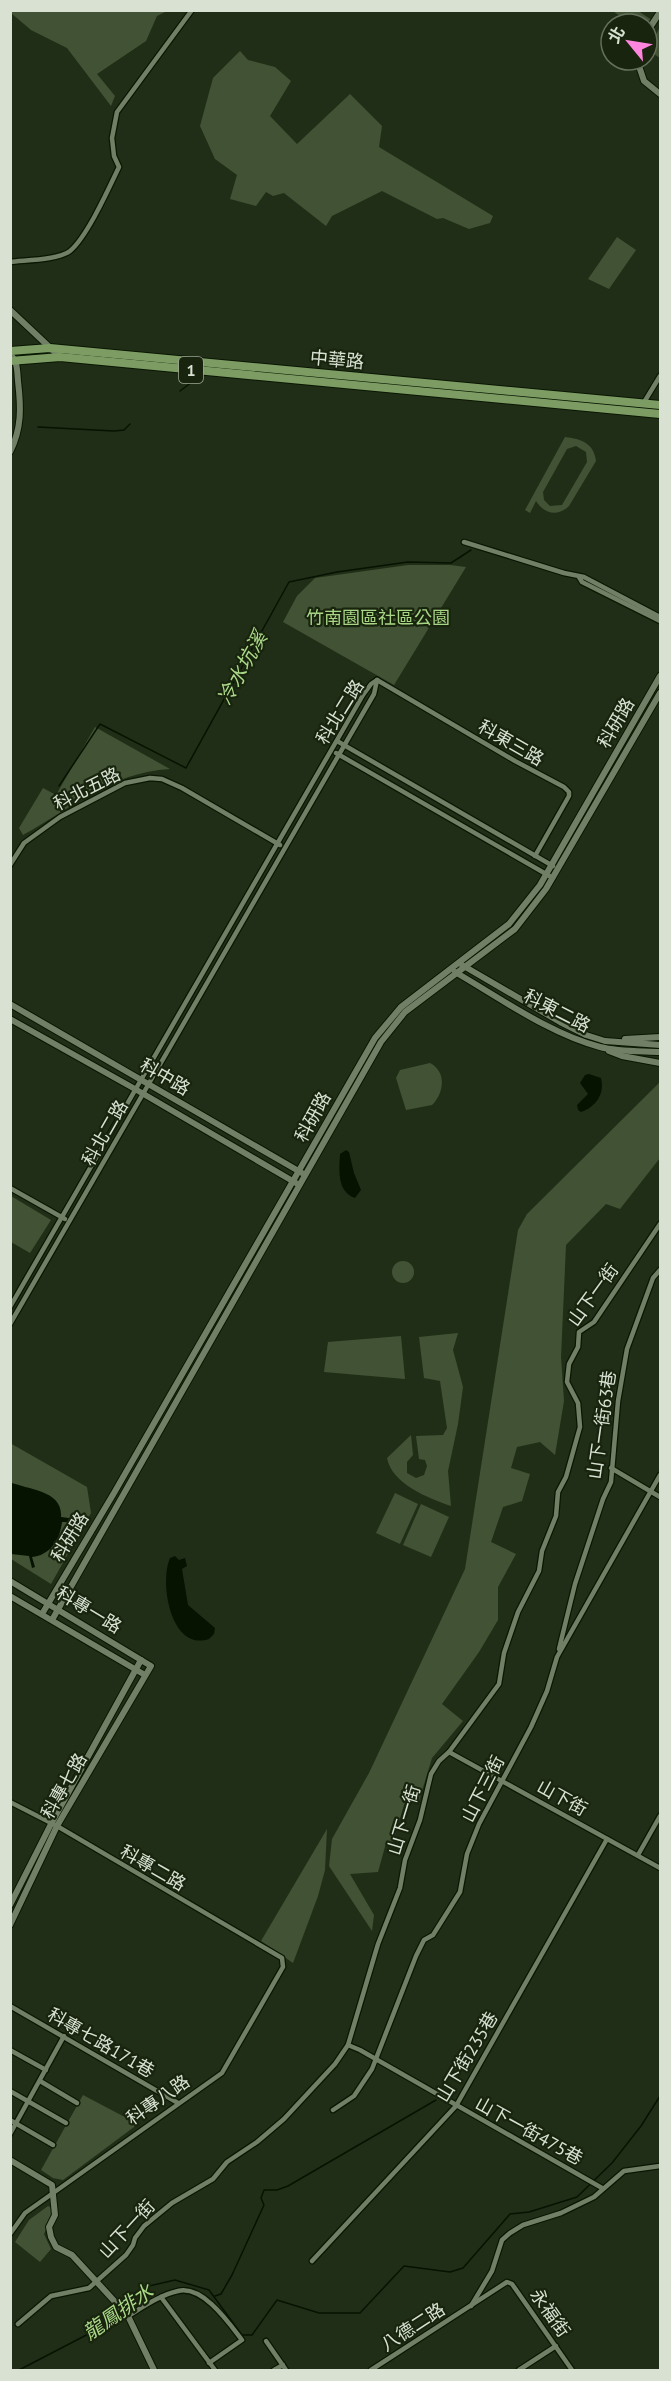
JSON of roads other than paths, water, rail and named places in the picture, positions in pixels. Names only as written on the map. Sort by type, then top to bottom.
[{"type":"main road","name":"中華路","points":[[12,357],[50,348],[152,362]]},
{"type":"main road","name":"中華路","points":[[12,357],[152,362],[643,407],[660,405]]},
{"type":"main road","name":"中華路","points":[[643,407],[660,414]]},
{"type":"street","points":[[10,261],[58,255],[70,251],[97,212],[119,167],[114,156],[112,138],[117,112],[192,10]]},
{"type":"street","points":[[641,72],[644,81],[660,94]]},
{"type":"street","points":[[10,310],[60,357]]},
{"type":"street","points":[[10,452],[19,430],[21,415],[12,357]]},
{"type":"street","points":[[643,407],[660,376]]},
{"type":"street","points":[[464,542],[579,577],[582,582],[660,619]]},
{"type":"street","name":"科研路","points":[[555,867],[660,676]]},
{"type":"street","name":"科北二路","points":[[10,1307],[331,750],[367,689],[377,680]]},
{"type":"street","name":"科北二路","points":[[10,1324],[374,694],[377,680]]},
{"type":"street","name":"科東三路","points":[[377,680],[569,792],[535,856]]},
{"type":"street","name":"科研路","points":[[302,1173],[381,1042],[405,1012],[515,929],[660,693]]},
{"type":"street","points":[[337,741],[555,867]]},
{"type":"street","points":[[331,750],[549,876]]},
{"type":"street","name":"科北五路","points":[[10,865],[24,843],[53,821],[124,783],[142,778],[162,779],[172,783],[285,847]]},
{"type":"street","name":"科研路","points":[[52,1620],[375,1038],[401,1007],[509,924],[549,876]]},
{"type":"street","name":"科東二路","points":[[458,962],[560,1022],[604,1044],[660,1045]]},
{"type":"street","name":"科東二路","points":[[449,969],[522,1011],[583,1042],[660,1052]]},
{"type":"street","points":[[522,1011],[527,1003]]},
{"type":"street","name":"科中路","points":[[10,1004],[302,1173]]},
{"type":"street","name":"科中路","points":[[10,1019],[144,1094],[296,1184]]},
{"type":"street","points":[[556,1029],[560,1022]]},
{"type":"street","points":[[604,1044],[660,1037]]},
{"type":"street","points":[[604,1044],[622,1056],[660,1064]]},
{"type":"street","name":"科研路","points":[[42,1614],[296,1184]]},
{"type":"street","points":[[10,1188],[70,1221]]},
{"type":"street","name":"山下一街","points":[[18,2324],[51,2296],[88,2288],[126,2255],[144,2226],[167,2206],[213,2179],[226,2162],[257,2142],[285,2119],[335,2064],[348,2045],[378,1944],[400,1888],[405,1860],[414,1840],[431,1774],[499,1684],[504,1653],[518,1612],[539,1571],[542,1551],[556,1516],[558,1492],[566,1476],[580,1427],[578,1403],[567,1382],[569,1364],[578,1347],[579,1332],[594,1322],[660,1224]]},
{"type":"street","name":"山下一街63巷","points":[[556,1657],[583,1559],[611,1482],[618,1401],[627,1349],[653,1278],[660,1270]]},
{"type":"street","points":[[611,1468],[660,1497]]},
{"type":"street","name":"山下三街","points":[[333,2110],[354,2096],[376,2061],[416,1956],[424,1940],[433,1935],[460,1892],[467,1854],[479,1824],[531,1727],[547,1691],[556,1657],[660,1475]]},
{"type":"street","name":"科專一路","points":[[10,1581],[151,1666]]},
{"type":"street","name":"科專一路","points":[[10,1596],[145,1675]]},
{"type":"street","name":"科專七路","points":[[10,1905],[141,1660]]},
{"type":"street","name":"科專七路","points":[[10,1925],[54,1825],[151,1666]]},
{"type":"street","name":"山下街","points":[[449,1752],[660,1868]]},
{"type":"street","name":"科專二路","points":[[10,1802],[54,1825],[282,1958]]},
{"type":"street","points":[[638,1855],[660,1816]]},
{"type":"street","name":"山下街235巷","points":[[312,2261],[456,2106],[607,1839]]},
{"type":"street","name":"科專八路","points":[[10,2234],[25,2213],[222,2073],[283,1967],[282,1958]]},
{"type":"street","name":"科專七路171巷","points":[[10,2006],[178,2103]]},
{"type":"street","points":[[10,2134],[64,2037]]},
{"type":"street","name":"山下一街475巷","points":[[348,2045],[600,2187]]},
{"type":"street","points":[[10,2050],[45,2070]]},
{"type":"street","points":[[40,2081],[77,2103]]},
{"type":"street","points":[[10,2091],[66,2122]]},
{"type":"street","points":[[10,2120],[53,2145]]},
{"type":"street","points":[[10,2160],[52,2185],[55,2215],[49,2227],[56,2247],[72,2255],[128,2316],[154,2370]]},
{"type":"street","points":[[470,2307],[492,2271],[502,2240],[523,2225],[561,2213],[594,2197],[600,2187],[624,2171],[660,2166]]},
{"type":"street","name":"永福街","points":[[470,2307],[507,2282],[513,2284],[572,2370]]},
{"type":"street","points":[[128,2316],[161,2297],[180,2290],[191,2291],[208,2301],[242,2340],[209,2363]]},
{"type":"street","points":[[161,2297],[215,2370]]},
{"type":"street","name":"八德二路","points":[[371,2370],[470,2307]]},
{"type":"street","points":[[266,2341],[285,2368],[274,2370]]},
{"type":"street","points":[[519,2370],[556,2346]]},
{"type":"waterway","points":[[180,391],[196,379]]},
{"type":"waterway","points":[[38,427],[114,431],[124,430],[130,424]]},
{"type":"waterway","name":"冷水坑溪","points":[[59,786],[100,724],[186,768],[289,582],[337,572],[408,562],[451,563],[471,550]]},
{"type":"waterway","name":"龍鳳排水","points":[[123,2307],[149,2286],[175,2280],[209,2290],[242,2335],[252,2335],[277,2300],[319,2313],[360,2313],[404,2266],[450,2272],[463,2268],[510,2214],[529,2212],[577,2197],[612,2163],[641,2126],[660,2096]]},
{"type":"waterway","points":[[215,2296],[221,2294],[232,2275],[264,2205],[261,2198],[264,2190],[277,2190],[288,2186],[436,2100]]},
{"type":"waterway","name":"龍鳳排水","points":[[19,2370],[98,2329],[120,2310]]},
{"type":"park label","name":"竹南園區社區公園","points":[[378,618]]}]
